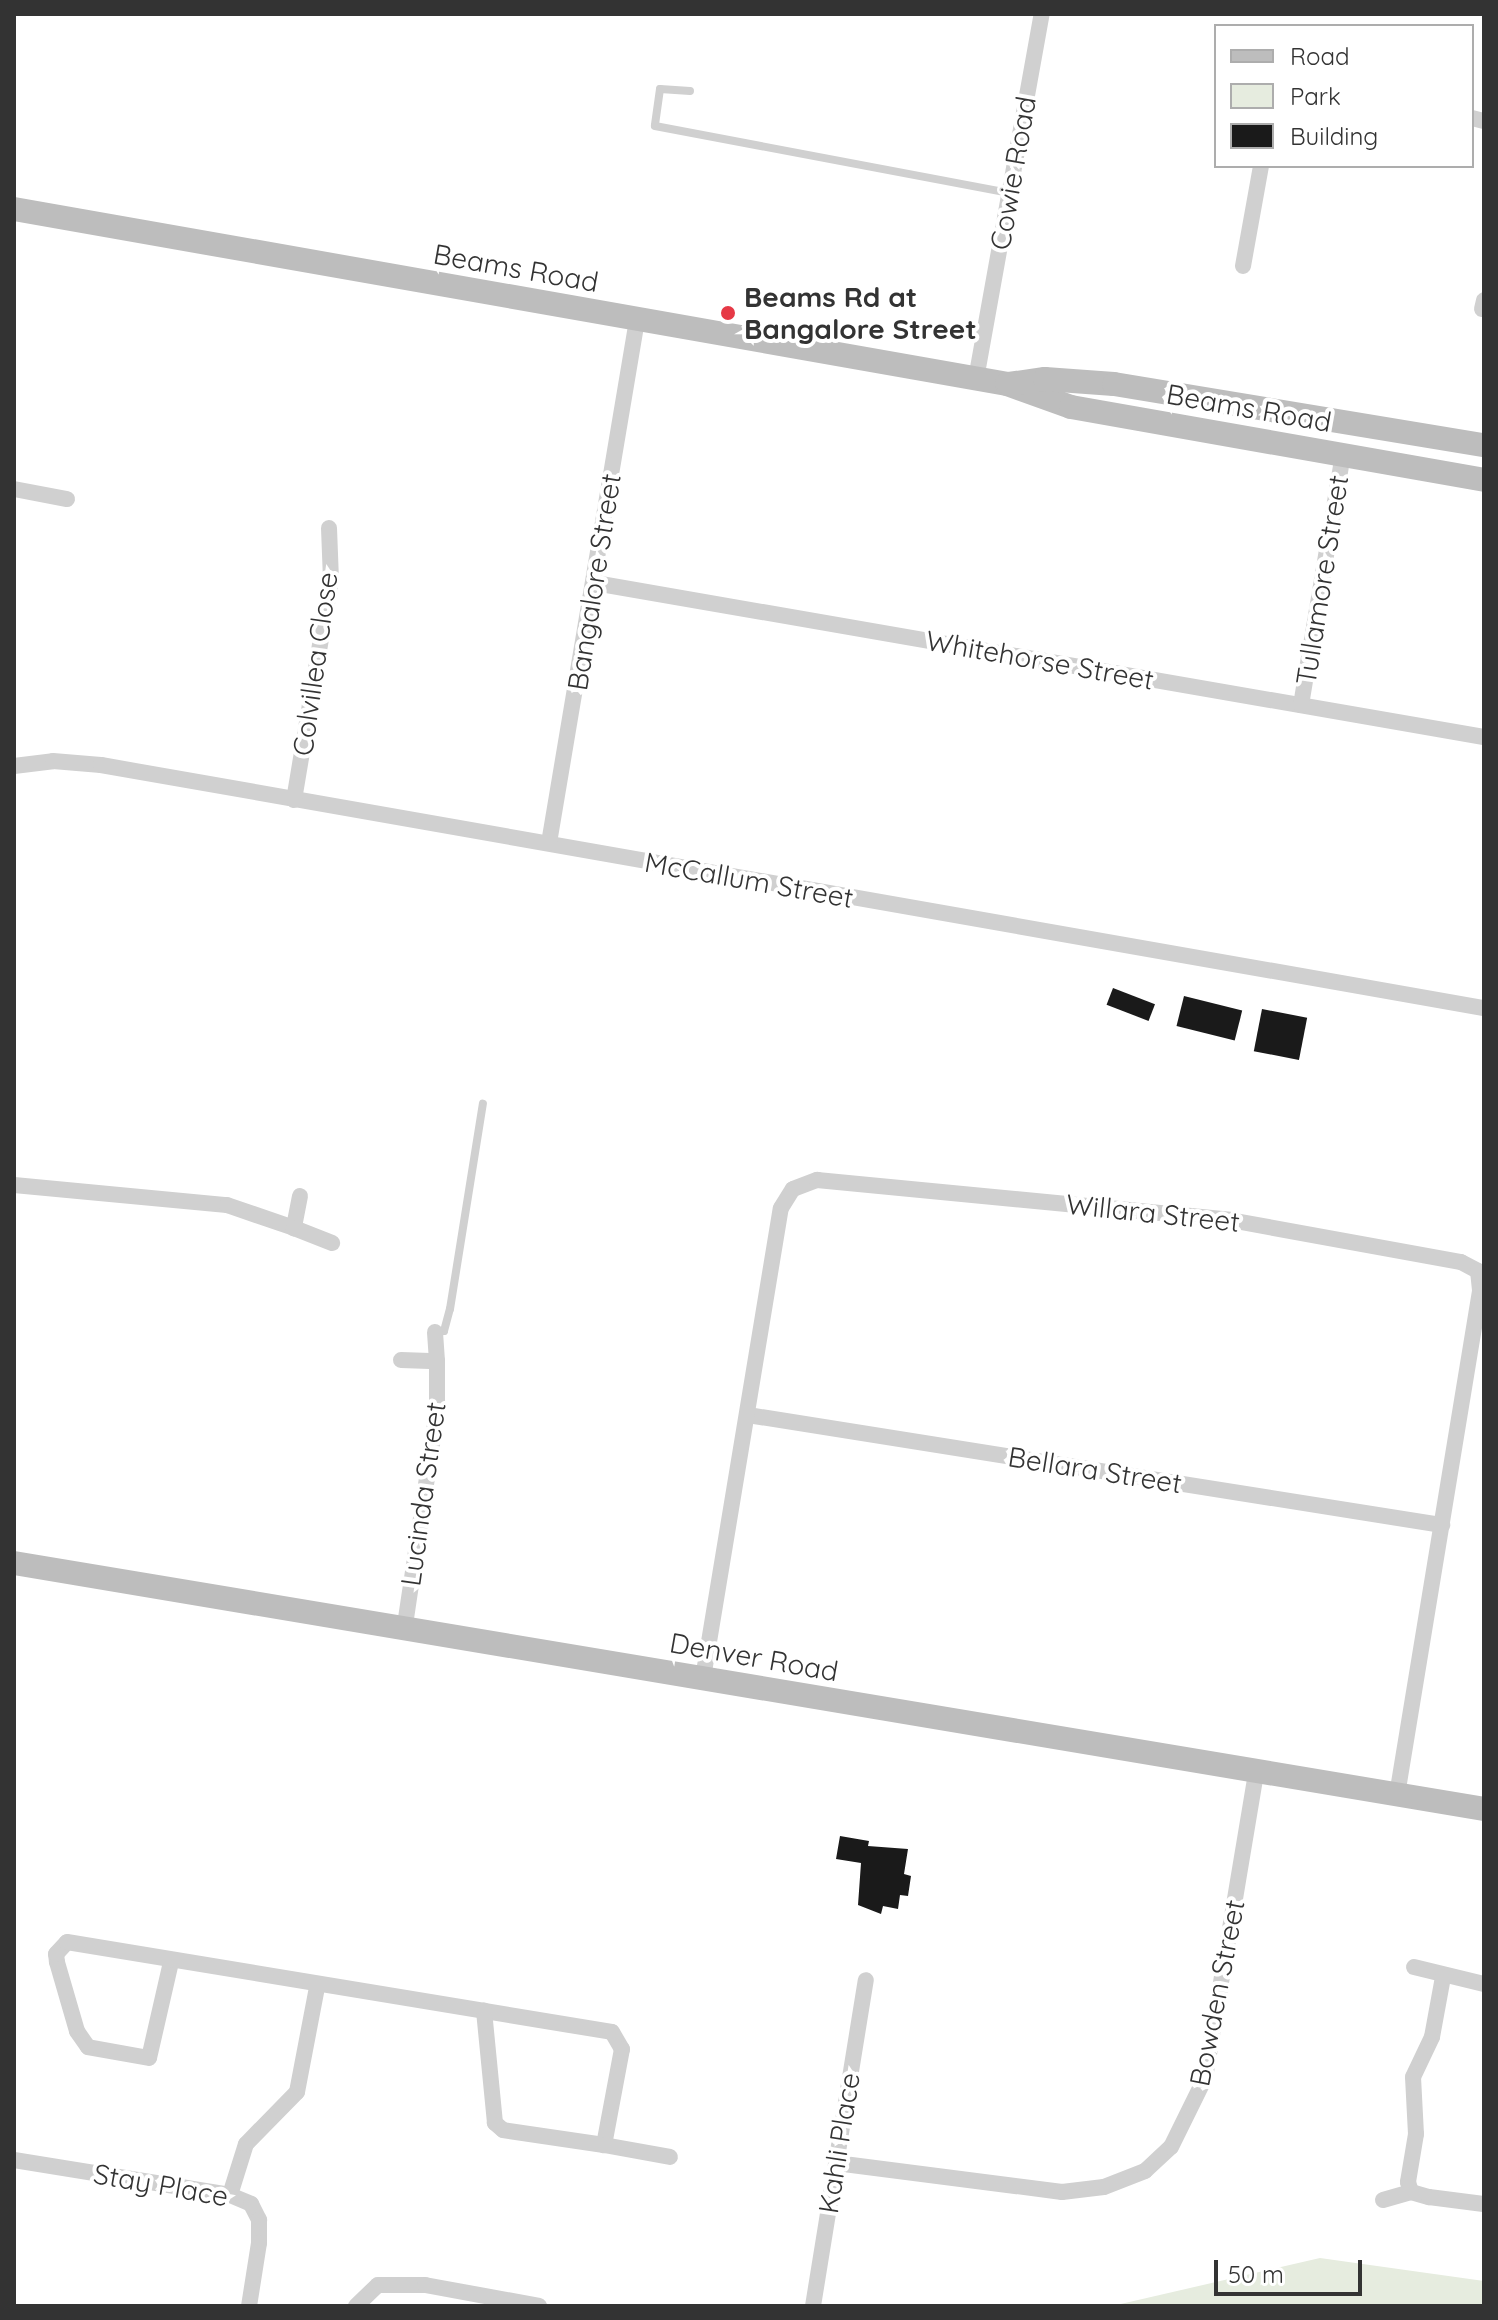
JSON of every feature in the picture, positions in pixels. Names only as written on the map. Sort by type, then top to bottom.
[{"type":"main road","name":"Beams Road","points":[[14,209],[1007,384],[1071,407],[1484,480]]},
{"type":"main road","name":"Beams Road","points":[[1007,384],[1045,379],[1114,384],[1484,445]]},
{"type":"main road","name":"Denver Road","points":[[14,1563],[405,1625],[1484,1809]]},
{"type":"street","name":"Cowie Road","points":[[976,379],[1042,14]]},
{"type":"street","points":[[1243,266],[1261,168]]},
{"type":"street","name":"Bangalore Street","points":[[549,843],[637,320]]},
{"type":"street","name":"Tullamore Street","points":[[1301,705],[1343,455]]},
{"type":"street","points":[[14,489],[67,499]]},
{"type":"street","name":"Colvillea Close","points":[[294,800],[331,580],[329,528]]},
{"type":"street","name":"Whitehorse Street","points":[[595,583],[1484,737]]},
{"type":"street","name":"McCallum Street","points":[[14,766],[53,761],[101,765],[1484,1008]]},
{"type":"street","name":"Willara Street","points":[[703,1678],[781,1208],[793,1189],[817,1180],[1230,1220],[1461,1262],[1478,1271],[1480,1291],[1397,1795]]},
{"type":"street","points":[[14,1185],[227,1205],[332,1243]]},
{"type":"street","points":[[294,1228],[300,1196]]},
{"type":"street","name":"Lucinda Street","points":[[405,1625],[437,1412],[435,1332]]},
{"type":"street","name":"Lucinda Street","points":[[401,1360],[437,1361]]},
{"type":"street","name":"Bellara Street","points":[[748,1415],[1442,1525]]},
{"type":"street","name":"Bowden Street","points":[[836,2163],[1062,2192],[1104,2187],[1145,2171],[1171,2147],[1205,2078],[1256,1772]]},
{"type":"street","points":[[171,1962],[149,2058],[88,2047],[77,2031],[57,1962],[60,1947],[67,1942],[317,1987],[612,2032],[620,2038],[604,2145]]},
{"type":"street","points":[[1414,1967],[1443,1977],[1484,1984]]},
{"type":"street","points":[[1411,2192],[1406,2167],[1416,2134],[1413,2077],[1432,2037],[1443,1977]]},
{"type":"street","name":"Kahli Place","points":[[813,2306],[866,1980]]},
{"type":"street","points":[[230,2195],[246,2144],[297,2092],[317,1987]]},
{"type":"street","points":[[484,2011],[495,2123],[503,2130],[670,2157]]},
{"type":"street","name":"Stay Place","points":[[14,2160],[230,2195],[251,2204],[259,2220],[249,2306]]},
{"type":"street","points":[[1383,2200],[1411,2192],[1484,2204]]},
{"type":"street","points":[[356,2306],[378,2285],[425,2285],[539,2306]]},
{"type":"lane","points":[[690,91],[660,89],[655,126],[1009,193]]},
{"type":"lane","points":[[435,1332],[444,1331],[450,1309],[483,1104]]},
{"type":"green space","points":[[1320,2258],[1484,2281],[1484,2306],[1112,2306]]},
{"type":"building","points":[[1113,988],[1155,1004],[1149,1021],[1107,1005]]},
{"type":"building","points":[[1184,996],[1242,1011],[1235,1041],[1177,1026]]},
{"type":"building","points":[[1262,1009],[1307,1018],[1299,1060],[1254,1051]]},
{"type":"building","points":[[840,1836],[869,1841],[868,1846],[908,1849],[904,1874],[911,1876],[908,1896],[900,1895],[898,1909],[883,1906],[881,1914],[858,1905],[861,1863],[836,1859]]},
{"type":"place","name":"Beams Rd at Bangalore Street","points":[[728,313]]}]
